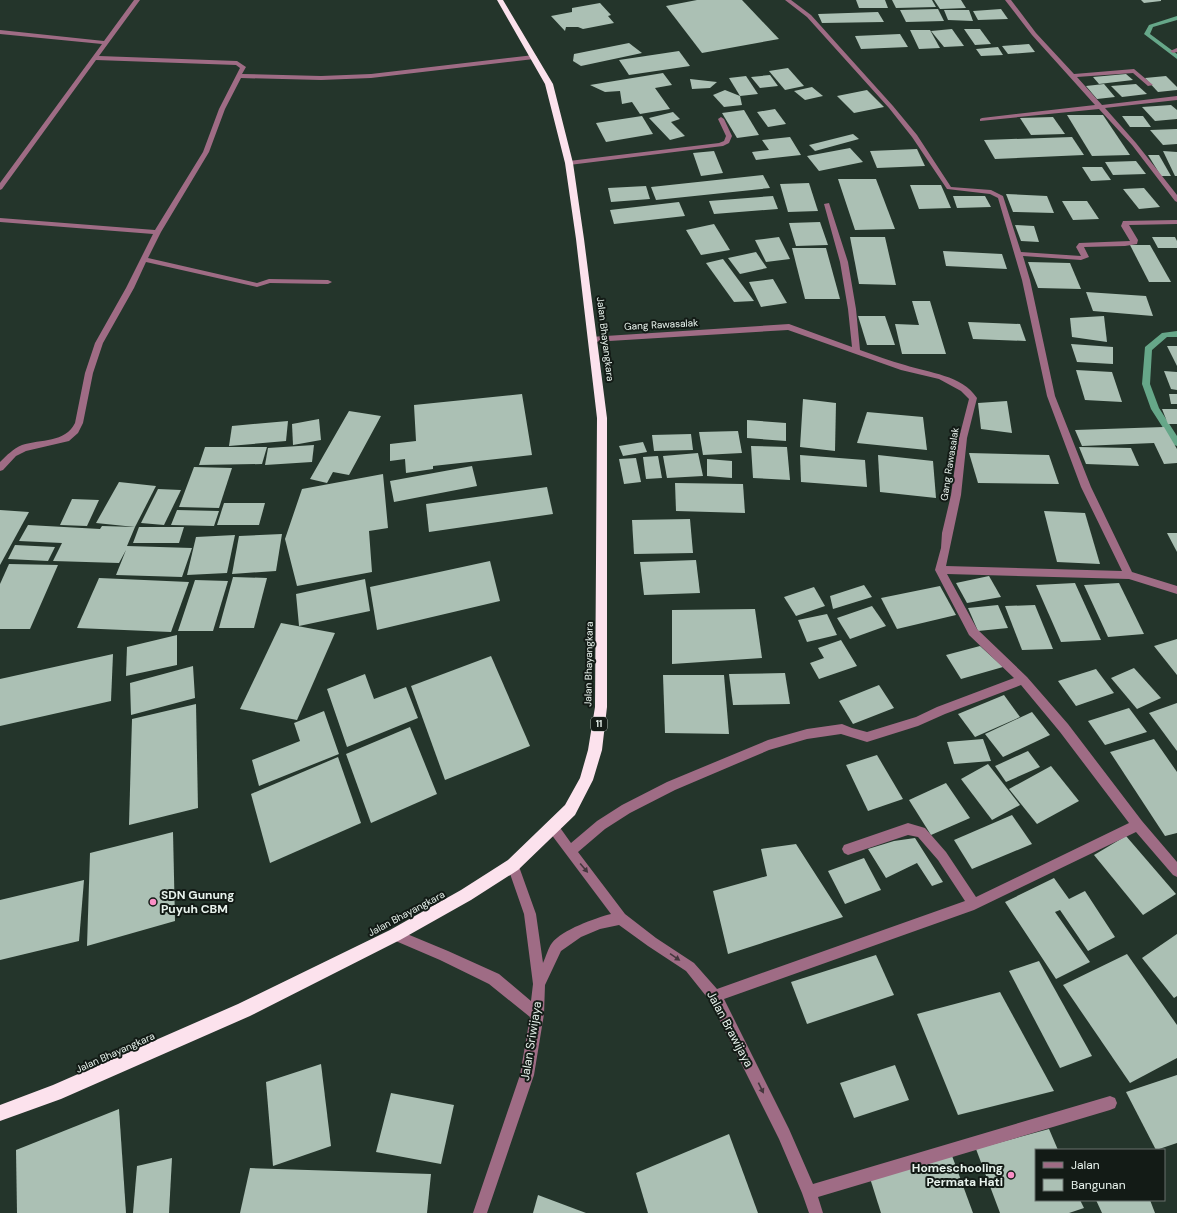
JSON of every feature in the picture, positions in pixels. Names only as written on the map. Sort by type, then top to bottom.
[{"type":"highway","name":"Jalan Bhayangkara","points":[[0,1113],[55,1093],[244,1010],[395,935],[466,896],[513,865],[570,810],[586,780],[595,750],[601,707],[602,418],[593,339],[569,163],[549,84],[500,0]]},
{"type":"street","points":[[0,188],[137,0]]},
{"type":"street","points":[[788,0],[809,16],[891,107],[915,136],[949,188],[955,190],[992,192],[998,194],[1001,198],[1026,280],[1051,396],[1086,487],[1129,575]]},
{"type":"street","points":[[1008,0],[1034,34],[1134,144],[1177,200]]},
{"type":"street","points":[[0,32],[106,43]]},
{"type":"street","points":[[240,76],[321,78],[371,76],[534,57]]},
{"type":"street","points":[[0,468],[13,454],[24,448],[66,439],[75,431],[79,423],[89,373],[99,343],[157,232],[206,152],[222,109],[244,67],[237,63],[95,58]]},
{"type":"street","points":[[1073,76],[1134,71],[1150,86]]},
{"type":"street","points":[[982,120],[1177,98]]},
{"type":"street","points":[[569,163],[721,145],[729,140],[721,119]]},
{"type":"street","points":[[827,204],[844,262],[852,309],[856,352]]},
{"type":"street","points":[[0,220],[157,232]]},
{"type":"street","points":[[1019,254],[1081,258],[1084,257],[1080,247],[1082,245],[1126,244],[1134,242],[1125,226],[1126,223],[1177,222]]},
{"type":"street","points":[[144,259],[257,285],[269,281],[328,282]]},
{"type":"street","name":"Gang Rawasalak","points":[[593,339],[789,327],[904,368],[941,377],[964,389],[973,398],[963,438],[956,495],[940,570]]},
{"type":"street","points":[[1177,590],[1129,575],[940,570],[973,632],[1023,680],[1064,728],[1138,824],[1173,860],[1177,871]]},
{"type":"street","points":[[570,851],[601,825],[626,808],[672,786],[768,745],[808,734],[842,729],[850,734],[867,737],[918,721],[941,710],[1023,680]]},
{"type":"street","points":[[715,996],[974,904],[1138,824]]},
{"type":"street","name":"Jalan Brawijaya","points":[[552,826],[570,851],[599,886],[621,918],[652,942],[690,967],[715,996],[784,1134],[809,1192],[816,1213]]},
{"type":"street","points":[[848,849],[908,829],[921,832],[942,856],[974,904]]},
{"type":"street","name":"Jalan Sriwijaya","points":[[480,1213],[527,1075],[537,1014],[539,984],[530,914],[513,865]]},
{"type":"street","points":[[539,984],[556,948],[577,932],[599,923],[621,918]]},
{"type":"street","points":[[395,935],[444,955],[494,979],[537,1014]]},
{"type":"street","points":[[809,1192],[1110,1103]]},
{"type":"building","points":[[697,0],[742,0],[779,39],[702,53],[666,6]]},
{"type":"building","points":[[856,0],[885,0],[888,8],[859,8]]},
{"type":"building","points":[[892,0],[932,0],[936,7],[896,8]]},
{"type":"building","points":[[934,0],[961,0],[966,8],[940,9]]},
{"type":"building","points":[[1141,0],[1161,0],[1161,1],[1144,3]]},
{"type":"building","points":[[600,3],[611,15],[608,16],[614,23],[583,29],[578,27],[566,27],[565,31],[551,16],[572,12],[572,8]]},
{"type":"building","points":[[938,9],[944,21],[906,22],[900,10]]},
{"type":"building","points":[[1001,9],[1008,19],[978,20],[973,11]]},
{"type":"building","points":[[944,10],[969,10],[973,21],[948,20]]},
{"type":"building","points":[[878,12],[884,22],[822,23],[818,14]]},
{"type":"building","points":[[952,29],[964,46],[944,47],[931,31]]},
{"type":"building","points":[[964,29],[980,29],[991,44],[975,45]]},
{"type":"building","points":[[910,30],[930,30],[940,48],[919,49]]},
{"type":"building","points":[[900,34],[908,47],[861,49],[855,36]]},
{"type":"building","points":[[629,43],[642,53],[581,66],[573,61],[574,54]]},
{"type":"building","points":[[1029,44],[1035,52],[1008,54],[1002,46]]},
{"type":"building","points":[[998,47],[1003,55],[981,56],[976,49]]},
{"type":"building","points":[[679,51],[690,66],[629,75],[619,60]]},
{"type":"building","points":[[788,68],[804,86],[785,90],[769,71]]},
{"type":"building","points":[[663,73],[672,85],[655,88],[670,109],[640,114],[632,102],[622,104],[620,91],[605,92],[590,85]]},
{"type":"building","points":[[1126,74],[1133,80],[1099,84],[1093,77]]},
{"type":"building","points":[[770,75],[778,86],[760,88],[751,77]]},
{"type":"building","points":[[746,76],[758,94],[740,96],[729,78]]},
{"type":"building","points":[[1166,76],[1177,87],[1177,90],[1158,92],[1145,78]]},
{"type":"building","points":[[690,79],[717,82],[710,88],[692,89]]},
{"type":"building","points":[[1104,84],[1115,97],[1097,99],[1086,86]]},
{"type":"building","points":[[1136,84],[1147,94],[1122,97],[1111,86]]},
{"type":"building","points":[[812,87],[823,96],[805,100],[794,91]]},
{"type":"building","points":[[725,90],[740,96],[742,105],[724,107],[713,95]]},
{"type":"building","points":[[867,90],[884,107],[854,113],[837,96]]},
{"type":"building","points":[[1171,105],[1177,110],[1177,119],[1155,121],[1142,107]]},
{"type":"building","points":[[775,109],[786,124],[768,127],[757,112]]},
{"type":"building","points":[[744,110],[759,135],[737,138],[722,113]]},
{"type":"building","points":[[673,112],[680,119],[671,122],[685,136],[670,140],[649,118]]},
{"type":"building","points":[[1067,115],[1103,115],[1130,155],[1092,156]]},
{"type":"building","points":[[642,116],[653,134],[606,142],[596,123]]},
{"type":"building","points":[[1122,116],[1143,116],[1151,127],[1130,127]]},
{"type":"building","points":[[1053,117],[1065,134],[1031,135],[1020,118]]},
{"type":"building","points":[[1177,129],[1177,144],[1163,145],[1150,130]]},
{"type":"building","points":[[853,134],[859,139],[815,151],[809,145]]},
{"type":"building","points":[[790,137],[801,155],[756,160],[752,152],[769,150],[762,140]]},
{"type":"building","points":[[1072,137],[1084,155],[995,159],[984,140]]},
{"type":"building","points":[[850,148],[863,162],[819,171],[807,156]]},
{"type":"building","points":[[917,149],[925,166],[877,168],[870,151]]},
{"type":"building","points":[[714,151],[723,173],[701,176],[693,153]]},
{"type":"building","points":[[1163,151],[1177,152],[1177,176],[1175,176]]},
{"type":"building","points":[[1148,155],[1159,155],[1171,176],[1161,176]]},
{"type":"building","points":[[1136,161],[1146,174],[1113,175],[1105,162]]},
{"type":"building","points":[[1082,167],[1102,167],[1111,180],[1091,181]]},
{"type":"building","points":[[763,175],[770,188],[656,200],[651,187]]},
{"type":"building","points":[[838,179],[876,179],[895,229],[855,230]]},
{"type":"building","points":[[809,183],[818,211],[788,212],[780,184]]},
{"type":"building","points":[[910,185],[941,185],[951,208],[919,209]]},
{"type":"building","points":[[646,186],[650,199],[611,202],[608,188]]},
{"type":"building","points":[[1144,188],[1160,207],[1139,209],[1123,189]]},
{"type":"building","points":[[1006,194],[1047,196],[1054,213],[1013,212]]},
{"type":"building","points":[[773,196],[778,209],[714,214],[709,201]]},
{"type":"building","points":[[953,196],[985,196],[991,207],[957,208]]},
{"type":"building","points":[[1062,201],[1087,201],[1099,219],[1073,220]]},
{"type":"building","points":[[679,202],[685,216],[614,224],[610,210]]},
{"type":"building","points":[[820,222],[828,245],[796,246],[789,223]]},
{"type":"building","points":[[714,224],[730,250],[701,255],[686,230]]},
{"type":"building","points":[[1015,225],[1034,226],[1039,242],[1021,241]]},
{"type":"building","points":[[779,237],[790,259],[766,262],[755,240]]},
{"type":"building","points":[[850,237],[885,237],[896,285],[859,284]]},
{"type":"building","points":[[1152,237],[1175,237],[1177,241],[1177,248],[1158,248]]},
{"type":"building","points":[[1130,245],[1150,245],[1171,282],[1149,282]]},
{"type":"building","points":[[792,248],[826,248],[840,299],[805,299]]},
{"type":"building","points":[[943,251],[1002,254],[1007,269],[946,266]]},
{"type":"building","points":[[756,252],[767,268],[740,274],[728,258]]},
{"type":"building","points":[[723,259],[754,301],[734,302],[706,263]]},
{"type":"building","points":[[1028,262],[1070,263],[1081,289],[1038,288]]},
{"type":"building","points":[[773,279],[787,303],[761,307],[749,282]]},
{"type":"building","points":[[1086,292],[1146,296],[1153,316],[1093,311]]},
{"type":"building","points":[[912,301],[930,301],[946,354],[902,354],[895,324],[919,325]]},
{"type":"building","points":[[858,316],[885,316],[895,345],[867,345]]},
{"type":"building","points":[[1104,316],[1107,342],[1072,337],[1070,318]]},
{"type":"building","points":[[968,322],[1020,324],[1026,341],[973,339]]},
{"type":"building","points":[[1071,344],[1113,347],[1113,364],[1077,362]]},
{"type":"building","points":[[1167,346],[1177,346],[1177,366]]},
{"type":"building","points":[[1076,370],[1112,372],[1122,402],[1085,400]]},
{"type":"building","points":[[1164,371],[1177,372],[1177,390],[1171,389]]},
{"type":"building","points":[[522,394],[532,455],[433,466],[433,469],[406,473],[405,459],[390,461],[390,444],[416,441],[414,405]]},
{"type":"building","points":[[1169,394],[1177,394],[1177,404],[1171,404]]},
{"type":"building","points":[[803,399],[836,403],[835,451],[800,447]]},
{"type":"building","points":[[1007,401],[1012,433],[981,429],[978,403]]},
{"type":"building","points":[[1162,409],[1177,409],[1177,424],[1168,424]]},
{"type":"building","points":[[349,411],[381,416],[349,475],[333,472],[327,483],[310,479]]},
{"type":"building","points":[[867,412],[923,417],[927,450],[857,443]]},
{"type":"building","points":[[319,419],[321,440],[293,445],[292,424]]},
{"type":"building","points":[[747,420],[786,423],[786,441],[747,438]]},
{"type":"building","points":[[288,421],[286,441],[229,446],[232,426]]},
{"type":"building","points":[[1164,427],[1177,449],[1177,463],[1164,464],[1154,443],[1082,446],[1075,430]]},
{"type":"building","points":[[738,431],[742,453],[703,455],[699,432]]},
{"type":"building","points":[[691,434],[693,450],[654,451],[652,435]]},
{"type":"building","points":[[643,442],[647,452],[623,456],[619,446]]},
{"type":"building","points":[[314,445],[312,462],[265,465],[268,448]]},
{"type":"building","points":[[751,446],[787,447],[790,480],[753,478]]},
{"type":"building","points":[[205,447],[267,447],[262,464],[199,465]]},
{"type":"building","points":[[1079,447],[1131,448],[1139,466],[1086,464]]},
{"type":"building","points":[[698,453],[703,476],[667,478],[663,456]]},
{"type":"building","points":[[969,453],[1049,455],[1059,484],[978,483]]},
{"type":"building","points":[[800,455],[865,460],[867,487],[801,482]]},
{"type":"building","points":[[878,455],[933,461],[936,498],[880,492]]},
{"type":"building","points":[[658,456],[662,478],[646,479],[643,457]]},
{"type":"building","points":[[636,458],[641,482],[624,484],[619,459]]},
{"type":"building","points":[[707,459],[732,461],[732,478],[707,476]]},
{"type":"building","points":[[472,466],[477,486],[394,502],[390,481]]},
{"type":"building","points":[[194,467],[232,468],[219,508],[179,507]]},
{"type":"building","points":[[383,474],[388,528],[369,531],[372,572],[297,586],[285,539],[302,489]]},
{"type":"building","points":[[119,482],[156,486],[135,527],[96,523]]},
{"type":"building","points":[[675,483],[743,484],[745,513],[676,511]]},
{"type":"building","points":[[547,487],[553,514],[429,532],[426,504]]},
{"type":"building","points":[[158,489],[181,490],[164,525],[141,523]]},
{"type":"building","points":[[72,499],[99,500],[87,526],[60,525]]},
{"type":"building","points":[[224,503],[265,503],[259,525],[217,525]]},
{"type":"building","points":[[0,510],[29,512],[0,565]]},
{"type":"building","points":[[177,510],[219,511],[214,526],[171,525]]},
{"type":"building","points":[[1044,511],[1085,513],[1100,564],[1057,562]]},
{"type":"building","points":[[690,519],[693,553],[634,554],[632,520]]},
{"type":"building","points":[[28,525],[100,529],[102,526],[135,527],[127,546],[192,548],[182,577],[116,575],[126,550],[119,563],[53,561],[62,543],[19,541]]},
{"type":"building","points":[[139,527],[184,527],[179,543],[133,543]]},
{"type":"building","points":[[1167,533],[1177,533],[1177,552]]},
{"type":"building","points":[[282,534],[276,571],[232,574],[239,536]]},
{"type":"building","points":[[235,535],[227,573],[187,575],[196,537]]},
{"type":"building","points":[[15,545],[55,547],[48,561],[8,559]]},
{"type":"building","points":[[696,560],[700,593],[644,595],[640,562]]},
{"type":"building","points":[[490,561],[500,601],[377,630],[370,587]]},
{"type":"building","points":[[9,564],[58,565],[30,629],[0,629],[0,584]]},
{"type":"building","points":[[989,576],[1001,597],[967,603],[956,583]]},
{"type":"building","points":[[233,577],[267,578],[254,628],[219,628]]},
{"type":"building","points":[[99,578],[189,582],[171,632],[77,628]]},
{"type":"building","points":[[365,579],[370,611],[299,626],[296,594]]},
{"type":"building","points":[[195,580],[228,581],[213,631],[178,631]]},
{"type":"building","points":[[1075,583],[1101,640],[1061,642],[1036,585]]},
{"type":"building","points":[[1119,583],[1144,634],[1108,637],[1084,585]]},
{"type":"building","points":[[864,585],[872,597],[833,609],[830,596]]},
{"type":"building","points":[[940,586],[956,615],[897,629],[881,598]]},
{"type":"building","points":[[814,587],[825,606],[796,616],[784,597]]},
{"type":"building","points":[[998,605],[1008,628],[978,631],[968,608]]},
{"type":"building","points":[[1035,605],[1053,649],[1022,650],[1005,606]]},
{"type":"building","points":[[872,606],[886,626],[850,639],[837,618]]},
{"type":"building","points":[[755,609],[762,658],[672,664],[672,610]]},
{"type":"building","points":[[827,614],[837,635],[807,642],[798,620]]},
{"type":"building","points":[[281,623],[335,633],[297,720],[240,709]]},
{"type":"building","points":[[177,635],[177,665],[126,676],[127,647]]},
{"type":"building","points":[[1177,639],[1177,675],[1154,646]]},
{"type":"building","points":[[841,640],[857,666],[819,679],[810,663],[824,658],[818,648]]},
{"type":"building","points":[[980,646],[1003,667],[961,679],[946,655]]},
{"type":"building","points":[[113,654],[111,701],[0,726],[0,679]]},
{"type":"building","points":[[491,656],[530,746],[445,780],[411,686]]},
{"type":"building","points":[[193,666],[195,698],[131,715],[130,683]]},
{"type":"building","points":[[1134,668],[1161,698],[1137,709],[1111,678]]},
{"type":"building","points":[[1096,669],[1114,693],[1076,706],[1058,681]]},
{"type":"building","points":[[785,673],[790,704],[733,705],[729,674]]},
{"type":"building","points":[[365,674],[374,699],[406,687],[418,718],[347,747],[327,689]]},
{"type":"building","points":[[663,675],[724,675],[729,734],[665,733]]},
{"type":"building","points":[[879,685],[894,708],[853,724],[839,701]]},
{"type":"building","points":[[1004,695],[1020,717],[975,737],[958,714]]},
{"type":"building","points":[[1177,703],[1177,751],[1149,713]]},
{"type":"building","points":[[196,704],[198,808],[129,825],[132,719]]},
{"type":"building","points":[[1129,708],[1147,732],[1105,745],[1088,721]]},
{"type":"building","points":[[324,711],[339,754],[259,786],[252,760],[300,741],[294,723]]},
{"type":"building","points":[[1032,712],[1050,735],[1003,757],[985,734]]},
{"type":"building","points":[[410,727],[437,794],[371,823],[346,754]]},
{"type":"building","points":[[983,739],[991,761],[954,764],[947,742]]},
{"type":"building","points":[[1154,739],[1177,772],[1177,833],[1165,836],[1110,752]]},
{"type":"building","points":[[1028,751],[1040,767],[1006,782],[995,766]]},
{"type":"building","points":[[877,755],[903,799],[868,811],[846,765]]},
{"type":"building","points":[[338,757],[361,823],[270,863],[251,794]]},
{"type":"building","points":[[988,764],[1020,805],[992,820],[961,779]]},
{"type":"building","points":[[1051,766],[1079,801],[1037,824],[1009,789]]},
{"type":"building","points":[[946,783],[970,818],[931,835],[909,800]]},
{"type":"building","points":[[1012,815],[1032,844],[972,869],[954,840]]},
{"type":"building","points":[[173,832],[175,921],[87,946],[90,853]]},
{"type":"building","points":[[1126,836],[1176,894],[1143,915],[1094,855]]},
{"type":"building","points":[[915,838],[943,882],[932,886],[917,863],[886,878],[868,849],[894,841]]},
{"type":"building","points":[[796,844],[843,917],[728,954],[713,891],[767,876],[761,849]]},
{"type":"building","points":[[864,858],[881,890],[845,904],[828,871]]},
{"type":"building","points":[[1054,878],[1069,899],[1085,891],[1115,937],[1088,951],[1060,910],[1055,912],[1090,962],[1056,979],[1005,902]]},
{"type":"building","points":[[84,880],[79,941],[0,960],[0,900]]},
{"type":"building","points":[[1177,934],[1177,996],[1174,998],[1142,958]]},
{"type":"building","points":[[1127,954],[1177,1025],[1177,1058],[1130,1083],[1063,985]]},
{"type":"building","points":[[876,955],[894,995],[807,1024],[791,982]]},
{"type":"building","points":[[1039,961],[1092,1056],[1060,1068],[1009,971]]},
{"type":"building","points":[[1000,992],[1054,1091],[958,1115],[917,1014]]},
{"type":"building","points":[[321,1064],[331,1146],[273,1166],[266,1082]]},
{"type":"building","points":[[895,1065],[909,1100],[854,1118],[840,1083]]},
{"type":"building","points":[[1177,1075],[1177,1143],[1155,1149],[1126,1092]]},
{"type":"building","points":[[391,1093],[454,1105],[441,1164],[376,1152]]},
{"type":"building","points":[[119,1109],[126,1213],[17,1213],[16,1150]]},
{"type":"building","name":"Homeschooling Permata Hati","points":[[1049,1129],[1058,1149],[1035,1149],[1035,1201],[1080,1201],[1084,1208],[1069,1213],[1000,1213],[976,1149]]},
{"type":"building","points":[[729,1134],[758,1213],[648,1213],[636,1173]]},
{"type":"building","points":[[951,1153],[973,1213],[881,1213],[869,1175]]},
{"type":"building","points":[[172,1158],[169,1213],[133,1213],[137,1166]]},
{"type":"building","points":[[250,1168],[431,1174],[427,1213],[240,1213]]},
{"type":"building","points":[[538,1195],[586,1213],[533,1213]]},
{"type":"building","points":[[1096,1201],[1150,1201],[1155,1213],[1102,1213]]},
{"type":"waterway","points":[[1177,18],[1151,26],[1147,34],[1177,57]]},
{"type":"waterway","points":[[1177,334],[1165,335],[1148,349],[1146,384],[1155,409],[1177,443]]},
{"type":"place","name":"SDN Gunung Puyuh CBM","points":[[153,902]]},
{"type":"place","name":"Homeschooling Permata Hati","points":[[1011,1175]]}]
